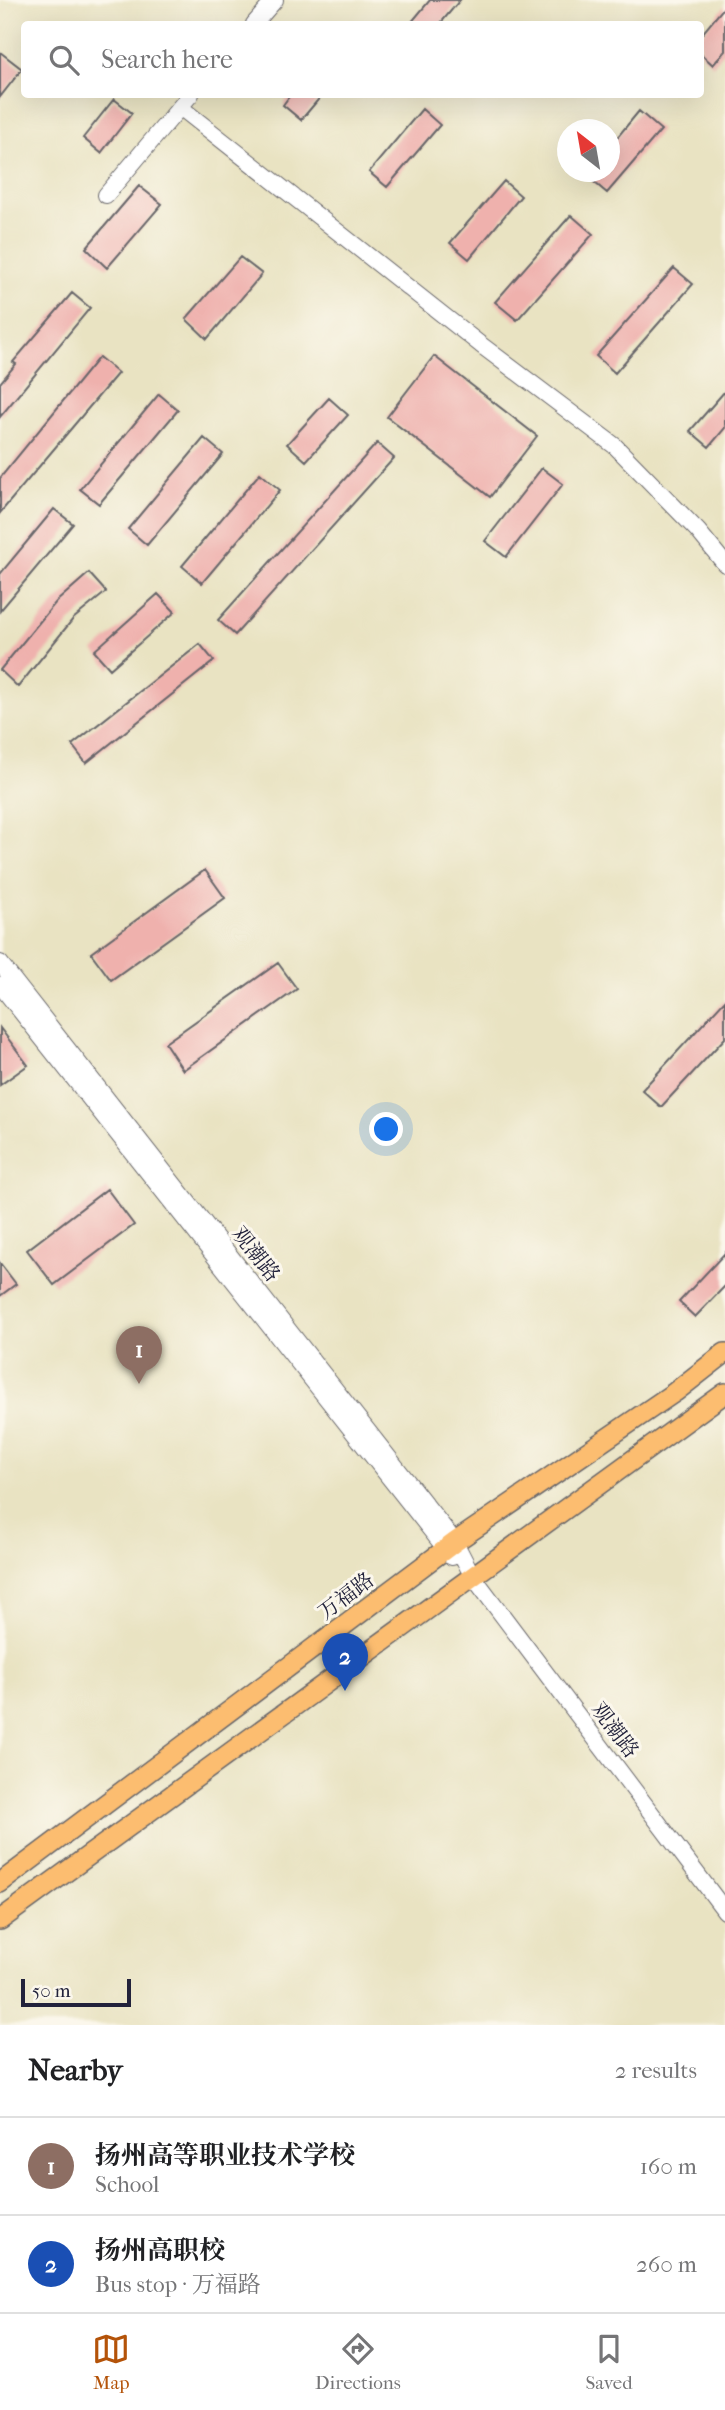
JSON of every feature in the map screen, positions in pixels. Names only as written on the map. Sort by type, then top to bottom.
[{"type":"main road","name":"万福路","points":[[0,1883],[450,1546],[675,1392],[725,1353]]},
{"type":"main road","points":[[0,1920],[725,1392]]},
{"type":"street","points":[[257,21],[275,0]]},
{"type":"street","points":[[106,195],[186,101],[481,345],[615,446],[698,531],[725,564]]},
{"type":"street","name":"观潮路","points":[[0,963],[450,1546],[725,1911]]},
{"type":"street","name":"观潮路","points":[[0,985],[450,1546]]},
{"type":"building","points":[[430,0],[460,0],[442,21],[412,21]]},
{"type":"building","points":[[725,6],[725,51],[713,65],[704,57],[704,31]]},
{"type":"building","points":[[0,52],[21,70],[0,97]]},
{"type":"building","points":[[288,98],[320,98],[301,120],[283,105]]},
{"type":"building","points":[[114,99],[132,113],[101,153],[83,138]]},
{"type":"building","points":[[422,109],[440,125],[387,187],[369,172]]},
{"type":"building","points":[[639,111],[661,130],[620,178],[620,134]]},
{"type":"building","points":[[504,181],[521,196],[469,259],[450,243]]},
{"type":"building","points":[[594,182],[616,182],[607,193]]},
{"type":"building","points":[[139,186],[162,204],[107,268],[86,248]]},
{"type":"building","points":[[571,215],[593,234],[517,320],[495,302]]},
{"type":"building","points":[[240,257],[262,274],[207,339],[186,319]]},
{"type":"building","points":[[674,268],[693,284],[615,373],[596,356]]},
{"type":"building","points":[[72,293],[90,308],[0,417],[0,383],[16,364],[13,362]]},
{"type":"building","points":[[434,356],[537,436],[490,497],[387,417]]},
{"type":"building","points":[[99,357],[118,373],[0,513],[0,478]]},
{"type":"building","points":[[725,391],[725,428],[709,447],[690,431]]},
{"type":"building","points":[[159,394],[178,410],[99,504],[80,489]]},
{"type":"building","points":[[329,398],[348,415],[306,461],[287,444]]},
{"type":"building","points":[[204,438],[223,454],[147,545],[128,529]]},
{"type":"building","points":[[377,443],[394,458],[235,635],[218,620]]},
{"type":"building","points":[[542,468],[563,484],[506,557],[485,541]]},
{"type":"building","points":[[260,473],[280,490],[202,583],[182,566]]},
{"type":"building","points":[[54,509],[73,524],[0,611],[0,574]]},
{"type":"building","points":[[89,573],[106,592],[73,619],[18,687],[0,670],[56,602]]},
{"type":"building","points":[[158,594],[175,612],[110,669],[94,651]]},
{"type":"building","points":[[200,644],[214,661],[86,763],[72,745]]},
{"type":"building","points":[[205,870],[225,898],[111,980],[91,953]]},
{"type":"building","points":[[278,963],[297,989],[183,1070],[165,1043]]},
{"type":"building","points":[[725,1000],[725,1038],[661,1107],[642,1090]]},
{"type":"building","points":[[0,1028],[28,1065],[0,1085]]},
{"type":"building","points":[[107,1189],[134,1225],[54,1285],[27,1250]]},
{"type":"building","points":[[725,1253],[725,1286],[695,1317],[679,1302]]},
{"type":"building","points":[[0,1263],[16,1284],[0,1296]]},
{"type":"place","name":"扬州高等职业技术学校","points":[[139,1384]]},
{"type":"place","name":"扬州高职校","points":[[345,1691]]}]
